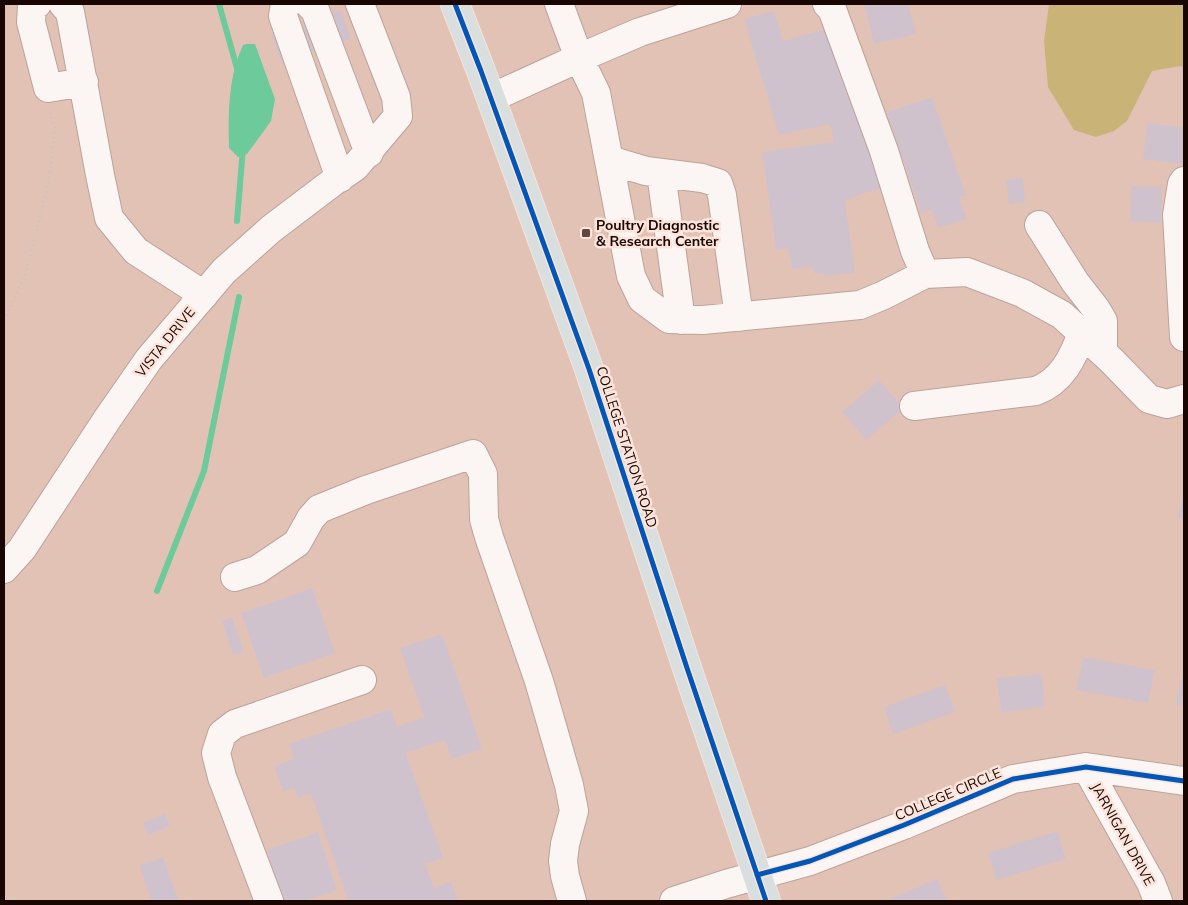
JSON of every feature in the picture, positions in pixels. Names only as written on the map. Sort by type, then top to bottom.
[{"type":"main road","name":"COLLEGE STATION ROAD","points":[[455,4],[589,368],[766,901]]},
{"type":"street","points":[[37,4],[32,7],[31,22],[48,88],[84,82]]},
{"type":"street","points":[[63,4],[70,12],[100,175],[110,218],[136,250],[204,295]]},
{"type":"street","points":[[285,4],[283,16],[355,166]]},
{"type":"street","points":[[296,4],[355,166]]},
{"type":"street","points":[[309,4],[314,10],[355,166]]},
{"type":"street","name":"VISTA DRIVE","points":[[4,569],[22,549],[149,359],[224,271],[271,229],[355,166],[398,116],[396,97],[360,4]]},
{"type":"street","points":[[559,4],[579,58],[596,93],[631,276],[642,299],[670,319],[739,318],[860,304],[884,295],[925,274],[968,272],[1022,293],[1062,315],[1103,352],[1149,400],[1167,404],[1184,399]]},
{"type":"street","points":[[491,98],[640,32],[727,4]]},
{"type":"street","points":[[827,4],[832,9],[836,18],[884,151],[915,251],[925,274]]},
{"type":"street","points":[[609,160],[646,171],[702,178],[718,183],[722,195],[739,318]]},
{"type":"street","points":[[661,173],[682,320]]},
{"type":"street","points":[[1184,181],[1177,215],[1184,337]]},
{"type":"street","points":[[1039,225],[1075,282],[1103,321],[1103,352]]},
{"type":"street","points":[[914,406],[1036,391],[1046,387],[1063,371],[1074,354],[1082,333]]},
{"type":"street","points":[[235,578],[257,570],[297,543],[311,518],[319,509],[366,490],[472,454],[483,474],[483,510],[489,537],[539,681],[569,785],[574,811],[565,844],[563,860],[564,876],[572,901]]},
{"type":"street","points":[[269,901],[222,778],[216,753],[222,734],[235,724],[362,680]]},
{"type":"street","name":"COLLEGE CIRCLE","points":[[674,901],[757,875],[810,861],[904,825],[1013,779],[1086,767],[1184,781]]},
{"type":"street","name":"JARNIGAN DRIVE","points":[[1086,767],[1151,883],[1158,901]]},
{"type":"path","points":[[4,320],[25,276],[50,180],[55,128],[50,112]]},
{"type":"shaded area","points":[[1049,4],[1184,4],[1184,67],[1152,71],[1127,121],[1114,131],[1096,137],[1074,130],[1048,87],[1044,41]]},
{"type":"shaded area","points":[[255,44],[275,99],[271,121],[247,154],[238,157],[229,148],[230,96],[238,57],[243,45]]},
{"type":"building","points":[[864,4],[919,4],[909,7],[916,34],[874,44]]},
{"type":"building","points":[[341,10],[351,39],[281,62],[271,33]]},
{"type":"building","points":[[774,11],[783,41],[835,26],[890,186],[861,194],[845,201],[855,273],[824,276],[823,273],[815,274],[813,267],[792,269],[788,248],[776,250],[762,152],[834,142],[830,124],[779,135],[744,19]]},
{"type":"building","points":[[932,97],[966,196],[959,196],[967,219],[938,228],[932,210],[921,213],[887,112]]},
{"type":"building","points":[[1147,123],[1184,127],[1184,164],[1143,159]]},
{"type":"building","points":[[1023,178],[1025,202],[1009,204],[1006,180]]},
{"type":"building","points":[[1131,186],[1162,187],[1161,223],[1130,221]]},
{"type":"building","points":[[879,380],[904,408],[866,440],[842,412]]},
{"type":"building","points":[[1184,494],[1184,519],[1177,517]]},
{"type":"building","points":[[312,588],[335,653],[264,678],[241,613]]},
{"type":"building","points":[[232,617],[244,652],[233,655],[222,621]]},
{"type":"building","points":[[442,634],[482,749],[452,759],[445,740],[406,753],[443,858],[425,864],[434,888],[451,882],[458,901],[348,901],[311,794],[298,798],[294,788],[283,792],[274,766],[294,759],[289,744],[391,709],[397,727],[424,717],[400,648]]},
{"type":"building","points":[[1083,657],[1155,670],[1148,703],[1076,690]]},
{"type":"building","points":[[1184,672],[1184,706],[1176,704]]},
{"type":"building","points":[[1042,674],[1045,707],[1001,712],[997,678]]},
{"type":"building","points":[[945,685],[955,712],[893,734],[884,707]]},
{"type":"building","points":[[165,814],[170,826],[148,835],[143,823]]},
{"type":"building","points":[[1057,831],[1066,859],[996,880],[988,853]]},
{"type":"building","points":[[318,832],[337,890],[304,901],[284,901],[267,850]]},
{"type":"building","points":[[163,857],[179,901],[152,901],[139,865]]},
{"type":"building","points":[[937,879],[947,901],[885,901]]},
{"type":"waterway","points":[[219,4],[238,72]]},
{"type":"waterway","points":[[237,221],[243,148]]},
{"type":"waterway","points":[[157,591],[204,471],[239,297]]},
{"type":"cycle path","points":[[455,4],[589,369],[766,901]]},
{"type":"cycle path","points":[[757,875],[810,861],[904,825],[1013,779],[1086,767],[1184,781]]},
{"type":"place","name":"Poultry Diagnostic & Research Center","points":[[586,233]]}]
